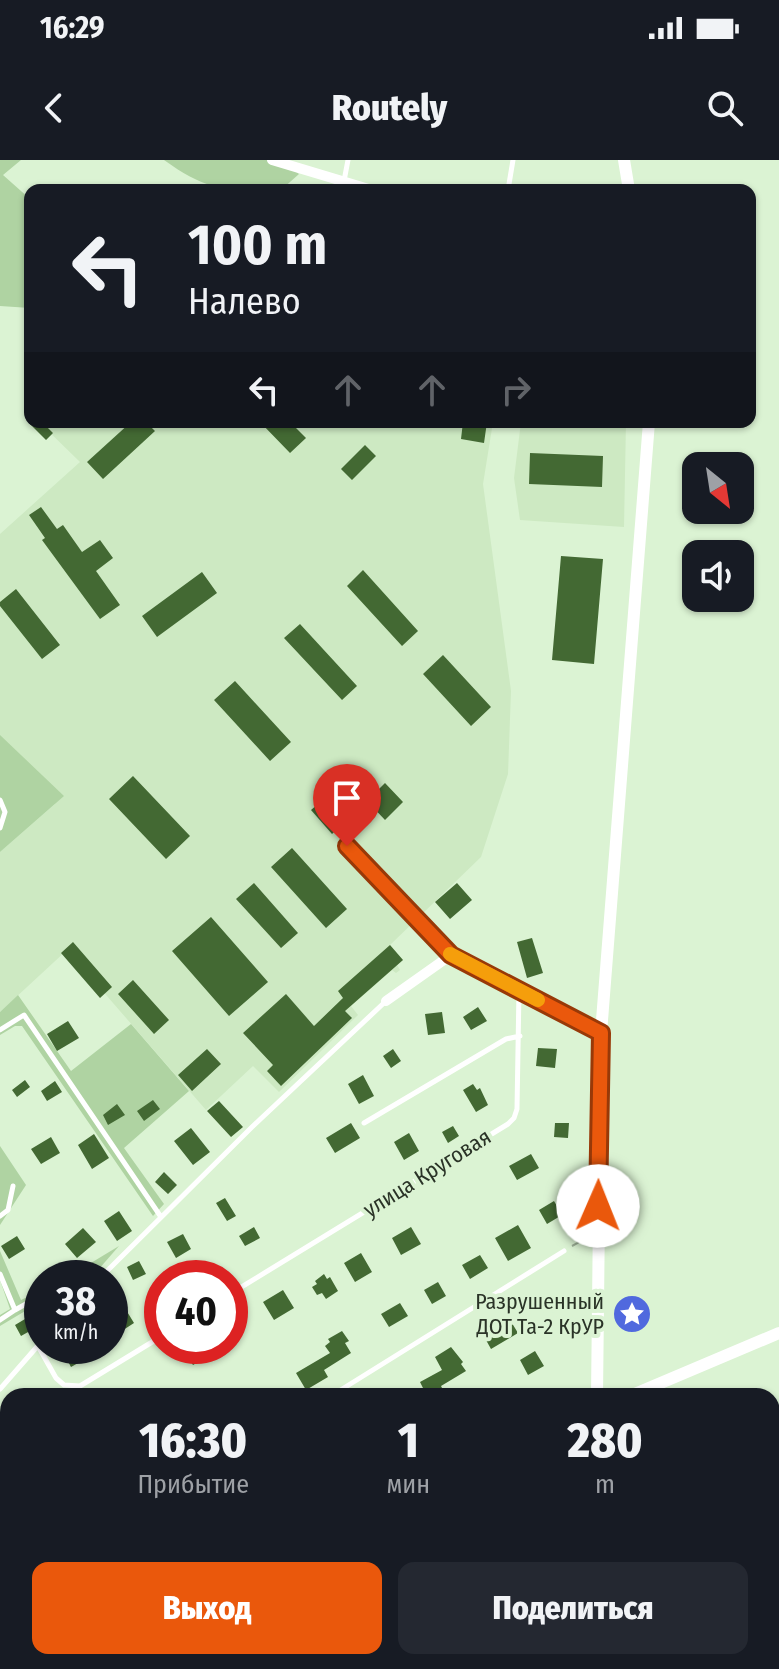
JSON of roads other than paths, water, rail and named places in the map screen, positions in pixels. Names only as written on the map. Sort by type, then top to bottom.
[{"type":"street","points":[[272,160],[351,184]]},
{"type":"street","points":[[624,160],[628,184]]},
{"type":"street","points":[[597,1388],[601,1033],[649,428]]},
{"type":"street","points":[[386,1001],[451,955],[601,1033]]},
{"type":"street","points":[[649,1388],[779,1333]]},
{"type":"lane","points":[[344,182],[348,160]]},
{"type":"lane","points":[[509,184],[513,160]]},
{"type":"lane","points":[[0,800],[5,812],[0,828]]},
{"type":"lane","points":[[347,846],[451,955]]},
{"type":"lane","name":"улица Круговая","points":[[248,1283],[514,1118],[520,1036],[519,990]]},
{"type":"lane","points":[[118,1260],[386,1001]]},
{"type":"lane","points":[[0,1030],[24,1015],[161,1217]]},
{"type":"lane","points":[[364,1123],[506,1039],[520,1036]]},
{"type":"lane","points":[[0,1216],[8,1210],[13,1186]]},
{"type":"lane","points":[[344,1388],[564,1251]]},
{"type":"lane","points":[[0,1274],[15,1310]]},
{"type":"lane","points":[[0,1320],[24,1305]]},
{"type":"lane","points":[[1,1388],[24,1362]]},
{"type":"lane","points":[[49,1364],[56,1378],[64,1385],[80,1386],[116,1364]]},
{"type":"place","name":"Разрушенный ДОТ Та-2 КрУР","points":[[632,1314]]}]
